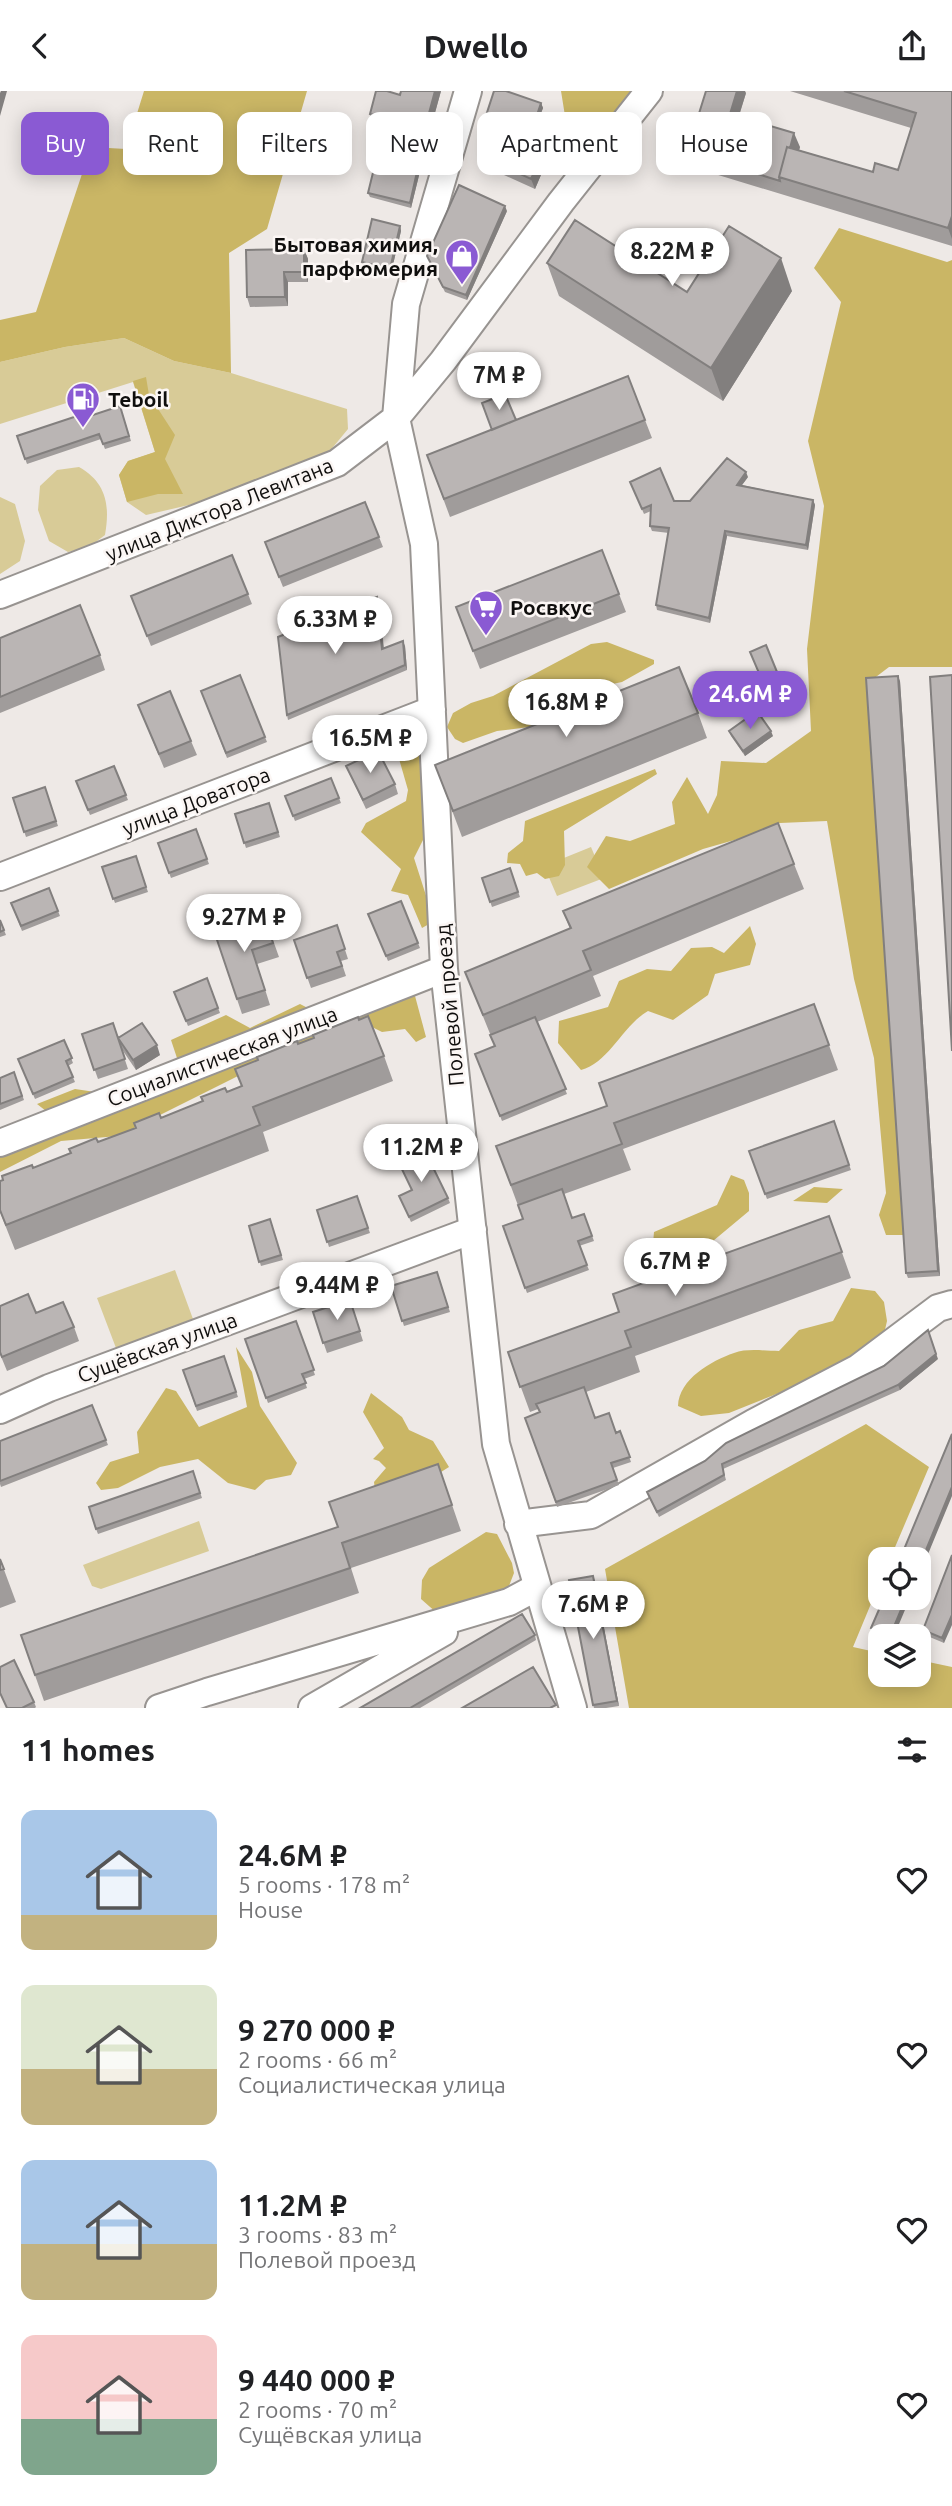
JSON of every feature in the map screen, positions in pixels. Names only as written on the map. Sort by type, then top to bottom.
[{"type":"street","name":"Полевой проезд","points":[[468,91],[406,304],[396,418],[424,544],[444,969],[495,1444],[573,1708]]},
{"type":"street","name":"улица Диктора Левитана","points":[[0,595],[337,463],[396,418],[443,361],[561,202],[649,91]]},
{"type":"street","name":"улица Доватора","points":[[0,877],[432,710]]},
{"type":"street","name":"Социалистическая улица","points":[[0,1143],[444,969]]},
{"type":"street","name":"Сущёвская улица","points":[[0,1410],[49,1388],[473,1230]]},
{"type":"street","points":[[517,1524],[591,1515],[753,1423],[858,1368],[938,1308],[952,1304]]},
{"type":"street","points":[[159,1708],[509,1602],[537,1587]]},
{"type":"street","points":[[312,1708],[484,1609]]},
{"type":"shaded area","points":[[144,91],[307,91],[301,112],[237,112],[237,175],[283,175],[267,229],[229,253],[231,373],[174,361],[124,338],[65,347],[0,362],[0,320],[36,312],[82,175],[109,175],[109,148],[123,149],[123,175],[223,175],[223,112],[137,112]]},
{"type":"shaded area","points":[[561,91],[631,91],[616,112],[564,112]]},
{"type":"shaded area","points":[[564,175],[572,175],[564,187]]},
{"type":"shaded area","points":[[839,228],[947,262],[952,260],[952,667],[889,667],[868,683],[905,1235],[886,1235],[879,1215],[886,1193],[874,1058],[854,979],[827,821],[780,823],[703,849],[609,889],[587,867],[606,836],[630,841],[675,824],[672,802],[687,777],[708,814],[717,795],[721,761],[766,763],[811,731],[807,649],[824,506],[808,441],[841,302],[814,268]]},
{"type":"shaded area","points":[[124,338],[174,361],[231,373],[347,409],[348,429],[329,452],[219,498],[146,515],[127,502],[119,475],[128,461],[155,452],[133,382],[0,424],[0,362],[65,347]]},
{"type":"shaded area","points":[[146,377],[149,395],[175,435],[165,459],[183,494],[158,494],[127,502],[119,475],[128,461],[155,452],[133,381]]},
{"type":"shaded area","points":[[79,467],[96,480],[101,488],[107,514],[105,535],[89,547],[68,552],[49,541],[38,510],[40,486],[57,470]]},
{"type":"shaded area","points":[[0,497],[15,504],[25,541],[20,561],[0,574]]},
{"type":"shaded area","points":[[607,642],[654,660],[654,664],[622,682],[603,686],[581,697],[579,709],[529,727],[497,731],[463,743],[455,739],[447,727],[453,713],[471,703],[493,696],[591,644]]},
{"type":"shaded area","points":[[411,726],[421,755],[427,832],[414,858],[430,908],[429,924],[422,928],[408,895],[391,891],[401,869],[361,832],[366,823],[406,801],[408,790],[393,738]]},
{"type":"shaded area","points":[[655,769],[657,774],[564,831],[565,865],[559,876],[545,879],[537,873],[526,876],[520,864],[507,863],[508,853],[523,841],[525,821]]},
{"type":"shaded area","points":[[591,847],[604,878],[557,896],[544,866]]},
{"type":"shaded area","points":[[750,926],[756,944],[750,965],[715,974],[708,995],[673,1020],[648,1011],[600,1060],[581,1070],[558,1043],[559,1021],[608,1007],[619,981],[647,969],[671,971],[691,948],[712,947],[724,953]]},
{"type":"shaded area","points":[[398,973],[411,981],[426,1037],[416,1042],[405,1029],[382,1032],[366,1024],[276,1057],[118,1136],[61,1141],[0,1172],[0,1154],[64,1125],[37,1104],[75,1089],[102,1093],[179,1064],[171,1040],[226,1015],[250,1028],[300,1004],[341,1025],[358,1020],[380,983]]},
{"type":"shaded area","points":[[731,1175],[744,1180],[749,1193],[749,1211],[689,1261],[667,1264],[652,1255],[654,1232],[717,1205]]},
{"type":"shaded area","points":[[814,1187],[843,1189],[827,1203],[793,1201]]},
{"type":"shaded area","points":[[175,1270],[193,1319],[116,1348],[97,1298]]},
{"type":"shaded area","points":[[851,1288],[875,1291],[884,1302],[887,1321],[884,1334],[839,1369],[729,1413],[701,1416],[678,1406],[684,1387],[706,1366],[734,1353],[779,1351],[799,1330],[833,1321]]},
{"type":"shaded area","points":[[236,1347],[252,1372],[260,1406],[297,1463],[291,1475],[266,1480],[255,1490],[228,1483],[198,1459],[160,1467],[118,1488],[101,1490],[96,1483],[110,1462],[139,1453],[137,1432],[166,1388],[176,1391],[199,1427],[247,1407]]},
{"type":"shaded area","points":[[371,1393],[402,1417],[409,1430],[433,1441],[449,1467],[417,1487],[376,1498],[374,1482],[386,1468],[373,1459],[384,1448],[363,1412]]},
{"type":"shaded area","points":[[866,1424],[929,1467],[895,1547],[868,1547],[868,1610],[853,1647],[868,1650],[868,1687],[931,1687],[931,1663],[952,1667],[952,1708],[629,1708],[605,1569]]},
{"type":"shaded area","points":[[199,1521],[209,1551],[101,1589],[92,1586],[83,1565]]},
{"type":"shaded area","points":[[486,1532],[497,1534],[512,1563],[514,1573],[507,1591],[438,1614],[421,1599],[422,1580],[429,1568]]},
{"type":"building","points":[[376,91],[400,95],[401,91],[435,91],[429,112],[371,112]]},
{"type":"building","points":[[494,91],[506,91],[541,103],[538,112],[487,112]]},
{"type":"building","points":[[706,91],[737,91],[731,112],[699,112]]},
{"type":"building","points":[[844,91],[952,91],[952,216],[948,228],[779,177],[787,147],[873,172],[875,163],[898,170],[916,113]]},
{"type":"building","points":[[772,126],[794,133],[790,148],[787,147],[780,181],[761,175],[772,175]]},
{"type":"building","points":[[372,175],[416,175],[410,203],[368,193]]},
{"type":"building","points":[[459,185],[505,206],[466,295],[443,287],[427,256]]},
{"type":"building","points":[[372,219],[400,226],[390,269],[362,262]]},
{"type":"building","points":[[575,220],[687,292],[729,226],[781,258],[711,368],[547,263]]},
{"type":"building","points":[[304,249],[304,272],[284,272],[285,297],[247,297],[246,250]]},
{"type":"building","points":[[628,376],[645,420],[444,499],[427,455]]},
{"type":"building","points":[[505,394],[516,420],[492,430],[482,403]]},
{"type":"building","points":[[120,406],[129,436],[103,444],[99,434],[25,459],[17,436],[92,411],[93,415]]},
{"type":"building","points":[[727,458],[746,472],[737,485],[813,500],[806,545],[725,531],[709,618],[656,605],[669,528],[650,526],[651,505],[642,509],[630,482],[660,468],[674,501],[690,501]]},
{"type":"building","points":[[365,502],[379,537],[279,577],[265,542]]},
{"type":"building","points":[[602,550],[619,594],[473,651],[456,607]]},
{"type":"building","points":[[232,555],[248,594],[147,636],[131,596]]},
{"type":"building","points":[[377,597],[382,649],[403,641],[405,665],[287,715],[278,637]]},
{"type":"building","points":[[80,605],[100,655],[0,697],[0,638]]},
{"type":"building","points":[[766,645],[786,694],[771,701],[750,652]]},
{"type":"building","points":[[679,667],[698,713],[453,811],[435,765]]},
{"type":"building","points":[[240,675],[265,737],[226,753],[201,691]]},
{"type":"building","points":[[952,675],[952,1051],[930,677]]},
{"type":"building","points":[[898,676],[938,1271],[906,1273],[866,678]]},
{"type":"building","points":[[170,691],[191,741],[159,754],[138,705]]},
{"type":"building","points":[[757,711],[771,731],[743,751],[729,731]]},
{"type":"building","points":[[378,751],[395,784],[363,800],[346,766]]},
{"type":"building","points":[[114,766],[126,795],[88,810],[76,781]]},
{"type":"building","points":[[331,778],[339,798],[293,816],[285,796]]},
{"type":"building","points":[[45,787],[56,821],[24,832],[13,798]]},
{"type":"building","points":[[269,803],[278,832],[244,843],[235,814]]},
{"type":"building","points":[[778,823],[794,864],[583,951],[591,970],[483,1015],[465,972],[571,928],[563,911]]},
{"type":"building","points":[[196,829],[207,859],[169,873],[158,843]]},
{"type":"building","points":[[136,856],[146,887],[113,899],[102,867]]},
{"type":"building","points":[[510,868],[518,892],[490,902],[482,878]]},
{"type":"building","points":[[49,888],[58,911],[21,926],[11,903]]},
{"type":"building","points":[[401,901],[418,943],[386,956],[368,914]]},
{"type":"building","points":[[264,915],[273,943],[252,950],[265,990],[237,999],[214,931]]},
{"type":"building","points":[[337,925],[345,949],[337,952],[342,966],[307,978],[294,940]]},
{"type":"building","points":[[207,978],[218,1008],[186,1021],[174,992]]},
{"type":"building","points":[[814,1004],[829,1045],[614,1123],[622,1144],[511,1185],[496,1146],[607,1106],[599,1083]]},
{"type":"building","points":[[368,1016],[384,1056],[253,1107],[260,1125],[6,1225],[0,1210],[2,1176],[32,1165],[33,1168],[71,1153],[69,1149],[96,1138],[98,1142],[136,1128],[134,1123],[159,1113],[161,1118],[203,1101],[201,1097],[225,1088],[227,1092],[242,1086],[235,1069],[297,1041],[298,1044],[358,1017],[359,1020]]},
{"type":"building","points":[[535,1017],[566,1089],[500,1116],[475,1054],[495,1046],[490,1035]]},
{"type":"building","points":[[113,1023],[125,1059],[94,1070],[82,1034]]},
{"type":"building","points":[[142,1023],[157,1045],[133,1060],[118,1038]]},
{"type":"building","points":[[64,1040],[72,1058],[66,1061],[73,1077],[33,1094],[18,1059]]},
{"type":"building","points":[[14,1072],[22,1096],[0,1104],[0,1078]]},
{"type":"building","points":[[834,1121],[849,1165],[765,1194],[749,1151]]},
{"type":"building","points":[[424,1149],[448,1198],[409,1217],[399,1196],[412,1190],[398,1161]]},
{"type":"building","points":[[562,1189],[572,1218],[584,1214],[592,1236],[578,1241],[587,1265],[525,1288],[503,1226],[523,1219],[518,1205]]},
{"type":"building","points":[[357,1196],[368,1228],[327,1242],[317,1210]]},
{"type":"building","points":[[829,1216],[842,1252],[625,1331],[631,1347],[520,1387],[508,1352],[619,1312],[613,1294]]},
{"type":"building","points":[[270,1219],[281,1255],[259,1262],[249,1226]]},
{"type":"building","points":[[437,1272],[448,1307],[402,1321],[391,1286]]},
{"type":"building","points":[[28,1294],[36,1313],[63,1302],[74,1327],[2,1357],[0,1306]]},
{"type":"building","points":[[350,1300],[360,1331],[323,1343],[313,1312]]},
{"type":"building","points":[[296,1321],[314,1370],[302,1374],[306,1383],[266,1398],[245,1339]]},
{"type":"building","points":[[928,1330],[936,1354],[898,1385],[722,1464],[724,1475],[657,1512],[647,1492],[705,1461],[726,1443],[884,1366]]},
{"type":"building","points":[[224,1356],[236,1392],[196,1406],[183,1370]]},
{"type":"building","points":[[584,1387],[595,1418],[609,1413],[616,1433],[620,1431],[630,1457],[611,1463],[617,1480],[556,1502],[525,1418],[540,1412],[536,1404]]},
{"type":"building","points":[[92,1405],[106,1440],[0,1481],[0,1441]]},
{"type":"building","points":[[952,1434],[952,1487],[927,1547],[905,1547]]},
{"type":"building","points":[[438,1464],[452,1505],[342,1543],[350,1568],[35,1675],[21,1635],[338,1527],[329,1502]]},
{"type":"building","points":[[193,1471],[200,1493],[96,1529],[89,1507]]},
{"type":"building","points":[[952,1555],[952,1615],[942,1638],[931,1633],[931,1624],[925,1624]]},
{"type":"building","points":[[593,1576],[617,1701],[593,1705],[569,1580]]},
{"type":"building","points":[[879,1610],[901,1610],[895,1624],[873,1624]]},
{"type":"building","points":[[522,1614],[535,1635],[410,1708],[360,1708]]},
{"type":"building","points":[[14,1660],[34,1702],[22,1708],[7,1708],[0,1693],[0,1667]]},
{"type":"building","points":[[533,1667],[556,1705],[550,1708],[462,1708]]},
{"type":"place","name":"Бытовая химия, парфюмерия","points":[[462,286]]},
{"type":"place","name":"Teboil","points":[[83,429]]},
{"type":"place","name":"Росвкус","points":[[486,637]]}]
